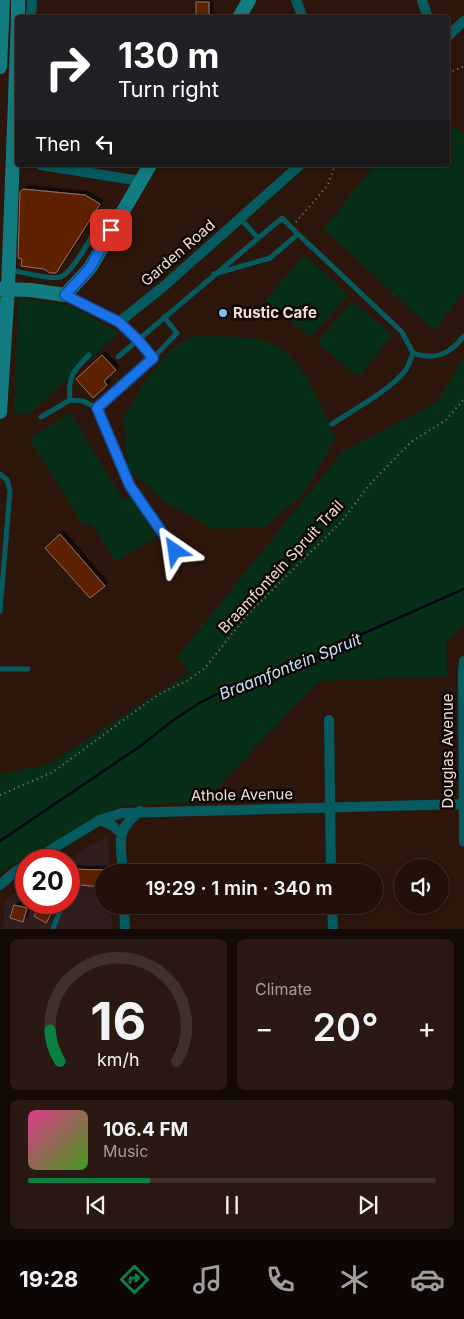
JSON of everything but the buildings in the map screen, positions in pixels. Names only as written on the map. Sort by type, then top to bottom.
[{"type":"main road","points":[[0,68],[3,0]]},
{"type":"main road","points":[[18,0],[18,15]]},
{"type":"main road","points":[[241,15],[249,0]]},
{"type":"main road","points":[[0,412],[4,288],[8,270],[15,94]]},
{"type":"main road","points":[[4,288],[45,291],[65,295],[82,277],[91,251],[149,167]]},
{"type":"street","points":[[31,15],[32,0]]},
{"type":"street","points":[[296,0],[302,15]]},
{"type":"street","points":[[422,0],[427,15]]},
{"type":"street","points":[[450,34],[464,21]]},
{"type":"street","points":[[53,167],[140,181]]},
{"type":"street","name":"Garden Road","points":[[119,322],[164,287],[298,167]]},
{"type":"street","points":[[65,295],[119,322]]},
{"type":"street","name":"Douglas Avenue","points":[[464,661],[462,672],[464,842]]},
{"type":"street","points":[[330,720],[331,864]]},
{"type":"street","name":"Athole Avenue","points":[[52,849],[100,820],[114,814],[140,811],[464,804]]},
{"type":"street","points":[[123,864],[121,833],[127,822],[140,811]]},
{"type":"street","points":[[100,820],[113,826],[121,833]]},
{"type":"street","points":[[0,885],[15,872]]},
{"type":"street","points":[[124,914],[125,929]]},
{"type":"street","points":[[332,914],[333,929]]},
{"type":"lane","points":[[8,270],[59,278],[69,272],[91,251],[106,211]]},
{"type":"lane","points":[[240,218],[258,238]]},
{"type":"lane","points":[[118,357],[282,218],[402,332],[413,352],[429,357],[438,356],[460,341],[464,336]]},
{"type":"lane","points":[[214,274],[270,258],[298,234]]},
{"type":"lane","points":[[97,408],[153,358],[177,333],[164,317]]},
{"type":"lane","points":[[119,322],[153,358]]},
{"type":"lane","points":[[332,424],[384,390],[401,376],[410,363],[413,352]]},
{"type":"lane","points":[[70,400],[69,385],[72,372],[89,355]]},
{"type":"lane","points":[[41,417],[70,400],[83,401],[97,408],[130,486],[175,551]]},
{"type":"lane","points":[[0,474],[7,480],[10,492],[0,611]]},
{"type":"lane","points":[[0,668],[28,669]]},
{"type":"lane","points":[[53,929],[59,914]]},
{"type":"path","points":[[450,72],[464,66]]},
{"type":"path","points":[[291,227],[328,185],[334,167]]},
{"type":"path","name":"Braamfontein Spruit Trail","points":[[0,795],[53,772],[159,694],[187,681],[205,668],[247,615],[341,522],[371,483],[411,442],[446,420],[464,399]]},
{"type":"shaded area","points":[[108,835],[110,864],[95,864],[95,914],[111,914],[112,929],[3,929],[5,900],[15,894],[15,914],[80,914],[80,852]]},
{"type":"green space","points":[[450,123],[464,135],[464,291],[434,331],[324,229],[372,167],[450,167]]},
{"type":"green space","points":[[304,255],[349,295],[310,337],[265,300]]},
{"type":"green space","points":[[18,298],[70,305],[119,333],[28,415],[14,413]]},
{"type":"green space","points":[[352,301],[393,335],[358,377],[317,342]]},
{"type":"green space","points":[[192,336],[247,338],[265,341],[278,347],[290,356],[309,381],[324,410],[335,438],[304,493],[265,527],[214,529],[166,503],[127,468],[124,416],[149,376],[171,349]]},
{"type":"green space","points":[[464,356],[464,624],[446,642],[447,676],[318,681],[204,802],[120,806],[42,849],[15,849],[15,864],[0,874],[0,774],[47,765],[189,673],[177,657],[342,452],[437,402]]},
{"type":"green space","points":[[70,413],[124,500],[131,496],[156,537],[116,562],[91,522],[84,526],[29,439]]},
{"type":"waterway","name":"Braamfontein Spruit","points":[[0,841],[142,745],[172,721],[201,702],[238,684],[321,656],[351,639],[464,589]]},
{"type":"place","name":"Rustic Cafe","points":[[223,313]]},
{"type":"route","points":[[111,230],[90,268],[65,295],[119,322],[153,358],[97,408],[130,486],[175,551]]}]
